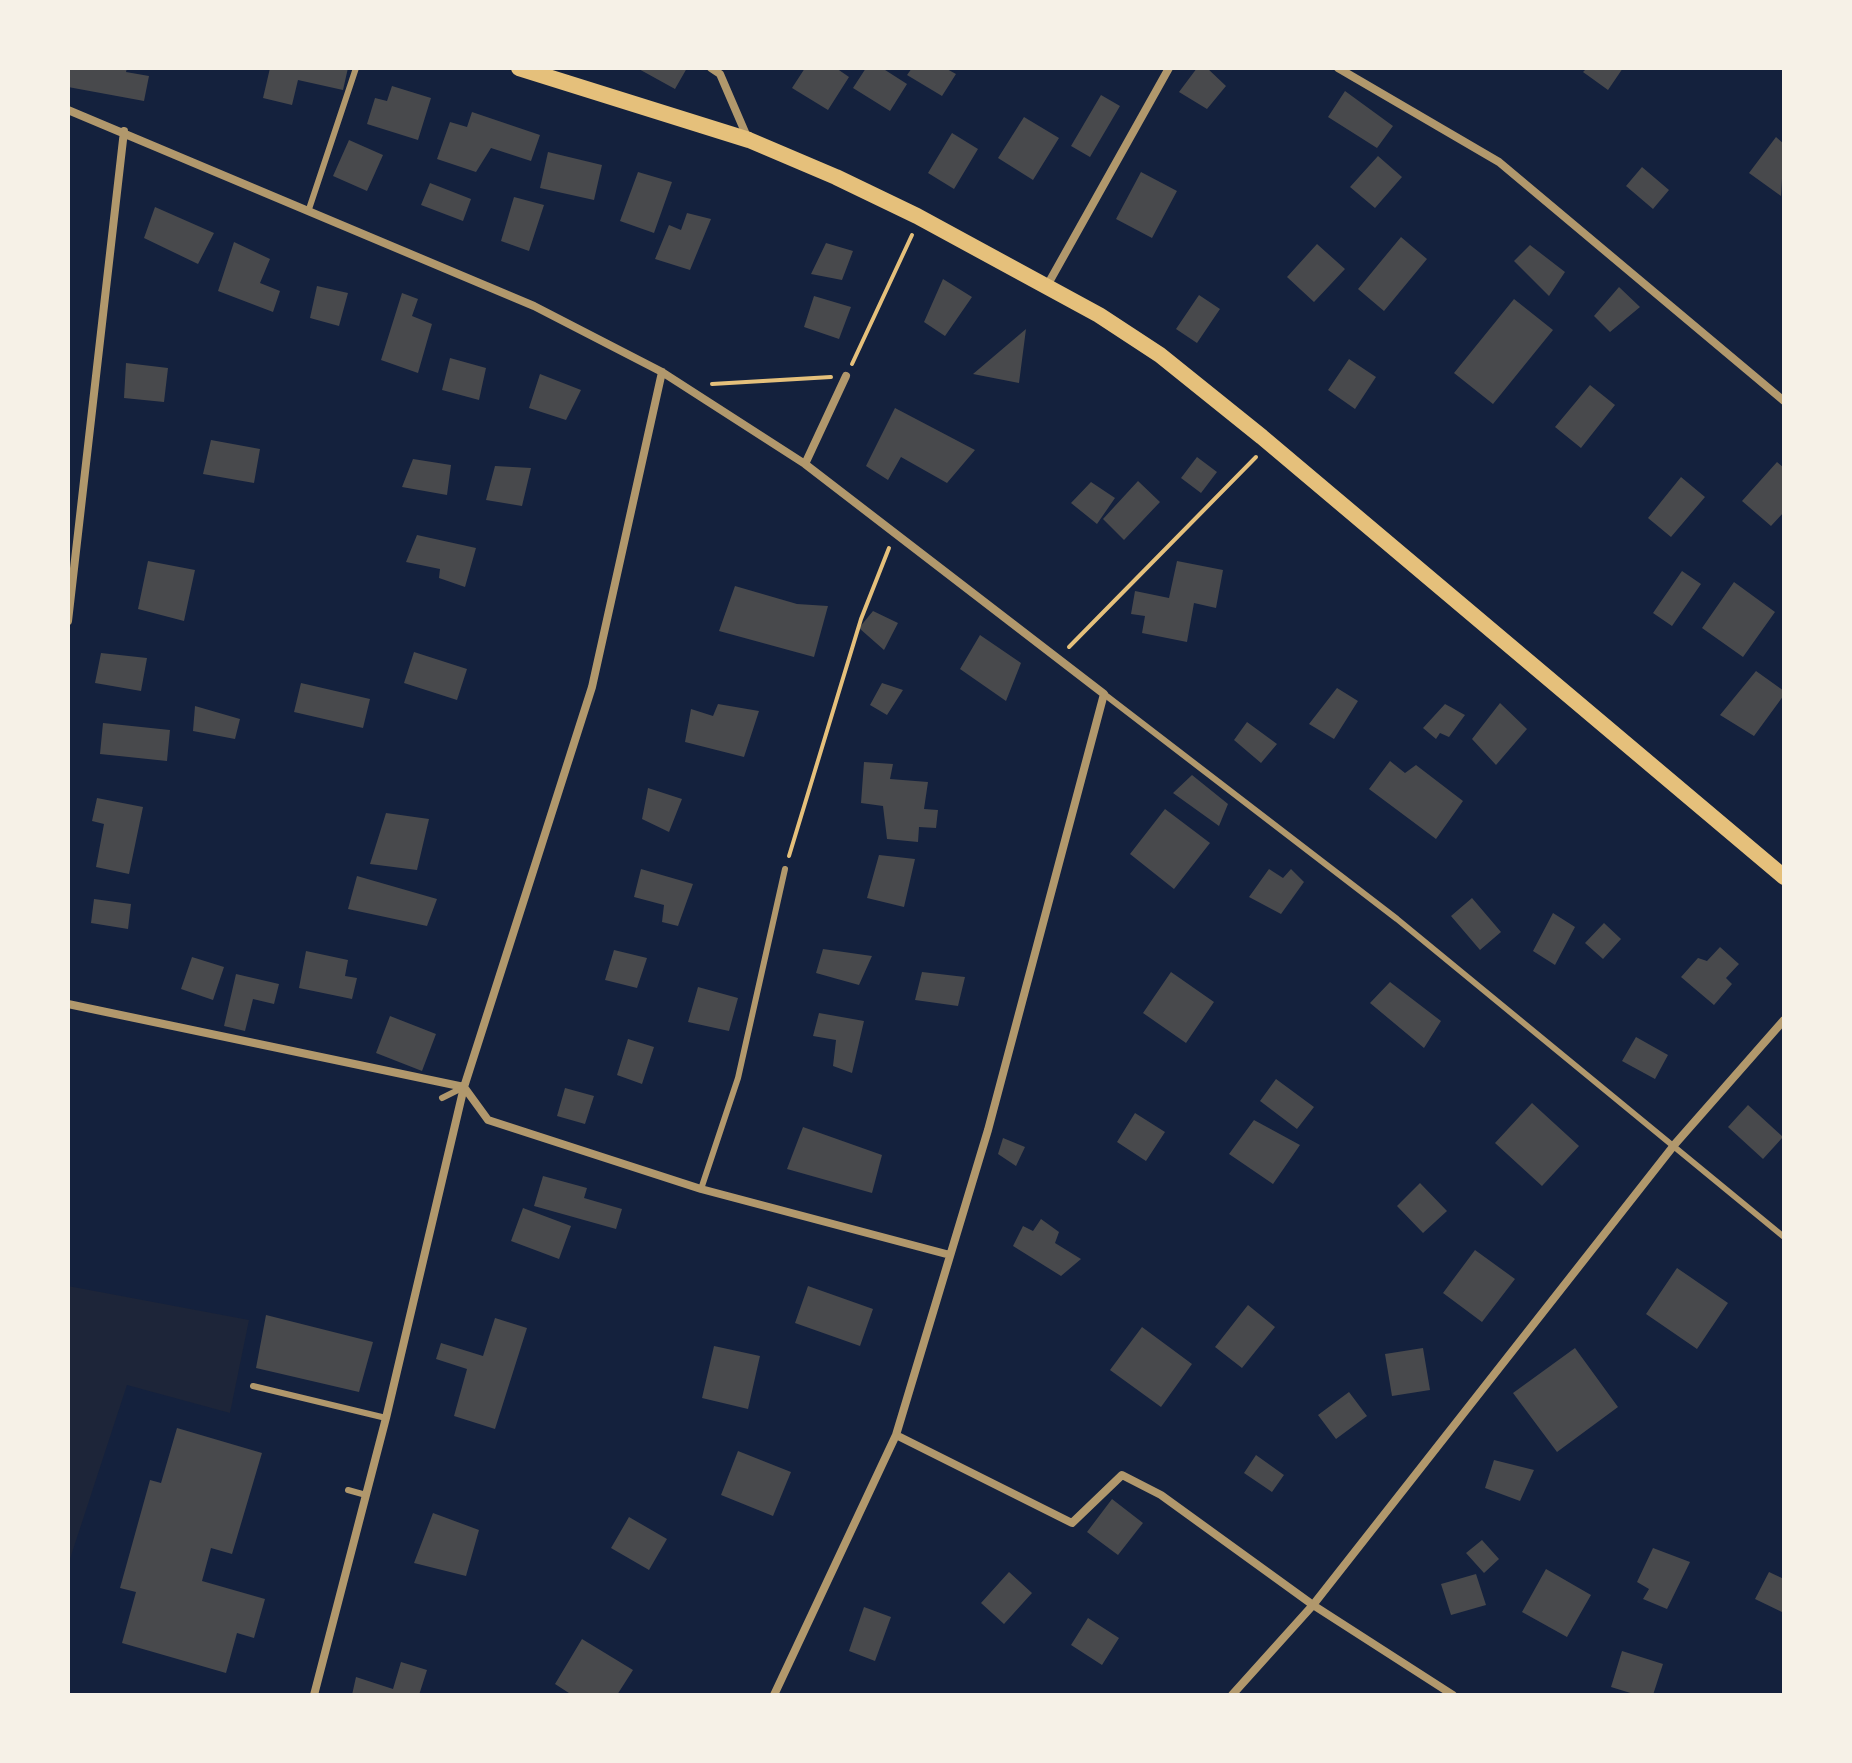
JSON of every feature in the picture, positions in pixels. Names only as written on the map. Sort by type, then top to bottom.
[{"type":"main road","points":[[519,68],[749,140],[917,216],[1048,284],[1160,355],[1262,437],[1784,877]]},
{"type":"street","points":[[711,68],[720,74],[749,140]]},
{"type":"street","points":[[1048,284],[1169,68]]},
{"type":"street","points":[[1338,68],[1499,162],[1784,401]]},
{"type":"street","points":[[68,110],[534,306],[662,372],[805,464],[1104,694],[988,1130],[896,1435],[774,1695]]},
{"type":"street","points":[[68,621],[124,131]]},
{"type":"street","points":[[314,1695],[386,1418],[464,1087],[592,687],[662,372]]},
{"type":"street","points":[[805,464],[846,376]]},
{"type":"street","points":[[68,1004],[464,1087],[488,1120],[701,1189],[950,1255]]},
{"type":"street","points":[[1232,1695],[1313,1605],[1675,1144],[1784,1020]]},
{"type":"street","points":[[896,1435],[1072,1523],[1122,1475],[1161,1495],[1313,1605],[1453,1695]]},
{"type":"lane","points":[[309,209],[356,68]]},
{"type":"lane","points":[[1104,694],[1397,919],[1675,1144],[1784,1237]]},
{"type":"lane","points":[[701,1189],[738,1078],[785,869]]},
{"type":"lane","points":[[442,1098],[464,1087]]},
{"type":"lane","points":[[253,1386],[386,1418]]},
{"type":"lane","points":[[348,1490],[366,1495]]},
{"type":"path","points":[[682,385],[846,376],[911,235],[924,241]]},
{"type":"path","points":[[1244,447],[1268,467]]},
{"type":"path","points":[[1057,660],[1256,457]]},
{"type":"path","points":[[785,869],[861,619],[894,535]]},
{"type":"shaded area","points":[[68,1286],[249,1320],[230,1413],[127,1385],[68,1565]]},
{"type":"building","points":[[69,68],[127,68],[126,72],[149,76],[144,101],[68,87]]},
{"type":"building","points":[[270,68],[348,68],[343,90],[298,80],[292,105],[263,98]]},
{"type":"building","points":[[637,68],[687,68],[675,89]]},
{"type":"building","points":[[805,68],[836,68],[849,77],[828,110],[792,88]]},
{"type":"building","points":[[866,68],[882,68],[907,84],[890,111],[853,88]]},
{"type":"building","points":[[912,68],[945,68],[956,74],[942,96],[907,75]]},
{"type":"building","points":[[1197,68],[1207,68],[1226,86],[1207,109],[1179,92]]},
{"type":"building","points":[[1587,68],[1623,68],[1608,90],[1583,72]]},
{"type":"building","points":[[392,86],[431,98],[418,140],[367,124],[375,98],[387,101]]},
{"type":"building","points":[[1345,91],[1393,126],[1377,148],[1328,117]]},
{"type":"building","points":[[1101,95],[1120,106],[1090,157],[1071,146]]},
{"type":"building","points":[[472,112],[540,135],[531,161],[491,148],[476,172],[437,159],[450,122],[467,127]]},
{"type":"building","points":[[1024,117],[1059,138],[1033,180],[998,158]]},
{"type":"building","points":[[952,133],[978,149],[954,189],[928,173]]},
{"type":"building","points":[[1776,137],[1784,144],[1781,196],[1749,173]]},
{"type":"building","points":[[349,140],[383,155],[367,191],[333,176]]},
{"type":"building","points":[[548,152],[602,165],[594,200],[540,188]]},
{"type":"building","points":[[1378,156],[1402,177],[1375,208],[1350,187]]},
{"type":"building","points":[[1642,167],[1669,190],[1653,209],[1626,186]]},
{"type":"building","points":[[638,172],[672,182],[654,233],[620,221]]},
{"type":"building","points":[[1141,172],[1177,191],[1152,238],[1116,219]]},
{"type":"building","points":[[430,183],[471,199],[463,221],[421,205]]},
{"type":"building","points":[[514,197],[544,205],[529,251],[501,241]]},
{"type":"building","points":[[155,207],[214,233],[198,264],[144,238]]},
{"type":"building","points":[[687,213],[711,219],[690,270],[655,259],[669,225],[681,230]]},
{"type":"building","points":[[1401,237],[1427,259],[1384,311],[1358,289]]},
{"type":"building","points":[[234,242],[270,259],[260,283],[280,291],[273,312],[218,291]]},
{"type":"building","points":[[826,243],[853,251],[842,280],[811,274]]},
{"type":"building","points":[[1317,244],[1345,269],[1314,302],[1287,277]]},
{"type":"building","points":[[1530,245],[1565,272],[1549,296],[1514,261]]},
{"type":"building","points":[[943,279],[972,297],[945,336],[924,322]]},
{"type":"building","points":[[317,286],[348,293],[339,326],[310,318]]},
{"type":"building","points":[[1619,287],[1640,307],[1610,332],[1594,316]]},
{"type":"building","points":[[402,293],[418,299],[412,316],[432,324],[418,373],[381,360]]},
{"type":"building","points":[[1199,295],[1220,309],[1197,343],[1176,329]]},
{"type":"building","points":[[814,296],[851,307],[839,339],[804,327]]},
{"type":"building","points":[[1514,299],[1553,330],[1493,404],[1454,373]]},
{"type":"building","points":[[1026,329],[1019,383],[973,374]]},
{"type":"building","points":[[450,358],[486,368],[479,400],[442,390]]},
{"type":"building","points":[[1349,359],[1376,377],[1355,409],[1328,390]]},
{"type":"building","points":[[126,363],[168,368],[164,402],[124,398]]},
{"type":"building","points":[[540,374],[581,390],[566,420],[529,408]]},
{"type":"building","points":[[1590,385],[1615,405],[1581,448],[1555,427]]},
{"type":"building","points":[[895,408],[975,450],[947,483],[901,457],[888,480],[866,466]]},
{"type":"building","points":[[211,440],[260,449],[254,483],[203,474]]},
{"type":"building","points":[[1197,457],[1217,472],[1201,493],[1181,478]]},
{"type":"building","points":[[413,459],[451,465],[447,495],[402,487]]},
{"type":"building","points":[[1777,462],[1784,468],[1784,512],[1771,526],[1742,501]]},
{"type":"building","points":[[495,466],[531,468],[522,506],[486,500]]},
{"type":"building","points":[[1681,477],[1705,497],[1671,537],[1648,518]]},
{"type":"building","points":[[1138,481],[1160,502],[1124,540],[1103,519]]},
{"type":"building","points":[[1091,482],[1115,498],[1097,524],[1071,503]]},
{"type":"building","points":[[417,535],[476,548],[465,587],[439,578],[440,569],[406,562]]},
{"type":"building","points":[[148,561],[195,570],[184,621],[138,609]]},
{"type":"building","points":[[1177,561],[1223,570],[1216,608],[1194,603],[1187,642],[1142,633],[1145,616],[1131,614],[1135,591],[1169,598]]},
{"type":"building","points":[[1682,571],[1701,584],[1672,626],[1653,613]]},
{"type":"building","points":[[1734,582],[1775,612],[1743,657],[1702,628]]},
{"type":"building","points":[[735,586],[797,604],[828,606],[814,657],[719,631]]},
{"type":"building","points":[[873,611],[898,623],[884,650],[859,628]]},
{"type":"building","points":[[980,635],[1021,663],[1006,701],[960,669]]},
{"type":"building","points":[[414,652],[467,669],[457,700],[404,683]]},
{"type":"building","points":[[101,653],[147,658],[141,691],[95,683]]},
{"type":"building","points":[[1756,671],[1784,691],[1784,695],[1754,736],[1720,715]]},
{"type":"building","points":[[301,683],[370,699],[363,728],[294,712]]},
{"type":"building","points":[[882,683],[903,690],[887,715],[870,705]]},
{"type":"building","points":[[1337,688],[1358,701],[1334,739],[1309,724]]},
{"type":"building","points":[[1500,703],[1527,729],[1496,765],[1472,739]]},
{"type":"building","points":[[718,704],[759,711],[744,757],[685,742],[691,709],[713,716]]},
{"type":"building","points":[[1445,704],[1465,715],[1449,737],[1440,733],[1436,739],[1423,728]]},
{"type":"building","points":[[195,706],[240,719],[235,739],[193,731]]},
{"type":"building","points":[[1247,722],[1277,744],[1261,763],[1234,740]]},
{"type":"building","points":[[103,723],[170,730],[167,761],[100,754]]},
{"type":"building","points":[[1390,761],[1405,773],[1416,765],[1463,801],[1436,839],[1369,789]]},
{"type":"building","points":[[864,762],[893,764],[890,779],[928,782],[924,809],[938,810],[936,828],[919,827],[918,842],[887,839],[883,806],[861,803]]},
{"type":"building","points":[[1192,775],[1228,804],[1219,826],[1173,793]]},
{"type":"building","points":[[648,788],[682,799],[669,832],[642,819]]},
{"type":"building","points":[[97,798],[143,807],[129,874],[96,867],[104,824],[92,821]]},
{"type":"building","points":[[1165,809],[1210,843],[1174,889],[1130,854]]},
{"type":"building","points":[[386,813],[429,819],[417,870],[370,864]]},
{"type":"building","points":[[879,855],[915,859],[904,907],[867,898]]},
{"type":"building","points":[[641,869],[693,884],[678,926],[662,922],[664,905],[634,897]]},
{"type":"building","points":[[1269,869],[1283,878],[1291,869],[1304,882],[1281,914],[1249,897]]},
{"type":"building","points":[[357,876],[437,899],[427,926],[348,909]]},
{"type":"building","points":[[1472,898],[1501,932],[1480,950],[1451,916]]},
{"type":"building","points":[[94,899],[131,904],[128,929],[91,923]]},
{"type":"building","points":[[1553,913],[1575,927],[1555,965],[1533,951]]},
{"type":"building","points":[[1604,923],[1621,939],[1603,959],[1585,943]]},
{"type":"building","points":[[1720,947],[1739,964],[1726,978],[1732,984],[1714,1005],[1681,977],[1698,958],[1707,961]]},
{"type":"building","points":[[823,949],[872,956],[859,985],[816,973]]},
{"type":"building","points":[[614,950],[647,958],[637,988],[605,980]]},
{"type":"building","points":[[306,951],[348,960],[345,976],[357,978],[352,999],[299,988]]},
{"type":"building","points":[[192,957],[224,967],[213,1000],[181,989]]},
{"type":"building","points":[[922,972],[965,977],[958,1006],[915,1000]]},
{"type":"building","points":[[1171,972],[1214,1002],[1186,1043],[1143,1013]]},
{"type":"building","points":[[236,974],[279,984],[274,1004],[253,999],[245,1031],[224,1026]]},
{"type":"building","points":[[1390,982],[1441,1021],[1424,1048],[1370,1003]]},
{"type":"building","points":[[698,987],[738,998],[729,1031],[688,1022]]},
{"type":"building","points":[[819,1013],[864,1021],[852,1073],[833,1066],[836,1040],[813,1036]]},
{"type":"building","points":[[390,1016],[436,1034],[422,1071],[376,1053]]},
{"type":"building","points":[[1636,1037],[1668,1055],[1655,1079],[1622,1061]]},
{"type":"building","points":[[628,1039],[654,1047],[642,1084],[617,1075]]},
{"type":"building","points":[[1276,1079],[1314,1107],[1297,1129],[1260,1101]]},
{"type":"building","points":[[565,1088],[594,1096],[585,1124],[557,1116]]},
{"type":"building","points":[[1532,1103],[1579,1146],[1542,1186],[1495,1143]]},
{"type":"building","points":[[1748,1105],[1783,1137],[1763,1159],[1728,1127]]},
{"type":"building","points":[[1135,1113],[1165,1132],[1146,1161],[1117,1142]]},
{"type":"building","points":[[1254,1120],[1300,1145],[1273,1184],[1229,1154]]},
{"type":"building","points":[[803,1127],[882,1155],[872,1193],[787,1169]]},
{"type":"building","points":[[1003,1138],[1025,1147],[1016,1166],[998,1154]]},
{"type":"building","points":[[543,1176],[587,1188],[584,1198],[622,1209],[616,1229],[534,1206]]},
{"type":"building","points":[[1420,1183],[1447,1211],[1423,1233],[1397,1206]]},
{"type":"building","points":[[523,1208],[571,1226],[559,1259],[511,1241]]},
{"type":"building","points":[[1041,1219],[1059,1232],[1055,1243],[1081,1259],[1061,1276],[1013,1246],[1023,1226],[1033,1231]]},
{"type":"building","points":[[1475,1250],[1515,1279],[1482,1322],[1443,1293]]},
{"type":"building","points":[[1677,1268],[1728,1303],[1697,1349],[1646,1314]]},
{"type":"building","points":[[808,1286],[873,1309],[860,1346],[795,1323]]},
{"type":"building","points":[[1248,1305],[1275,1327],[1242,1368],[1215,1347]]},
{"type":"building","points":[[266,1315],[373,1342],[359,1392],[256,1368]]},
{"type":"building","points":[[495,1318],[527,1328],[495,1429],[454,1416],[467,1369],[436,1359],[441,1343],[483,1356]]},
{"type":"building","points":[[1142,1327],[1192,1364],[1161,1407],[1110,1370]]},
{"type":"building","points":[[714,1346],[760,1356],[748,1409],[702,1398]]},
{"type":"building","points":[[1423,1348],[1430,1390],[1392,1396],[1385,1354]]},
{"type":"building","points":[[1575,1348],[1618,1407],[1557,1452],[1513,1393]]},
{"type":"building","points":[[1349,1392],[1367,1416],[1336,1439],[1318,1415]]},
{"type":"building","points":[[177,1428],[262,1453],[232,1554],[211,1548],[202,1581],[265,1599],[254,1638],[237,1633],[226,1673],[122,1643],[136,1592],[120,1588],[150,1480],[161,1483]]},
{"type":"building","points":[[738,1451],[791,1472],[773,1516],[721,1495]]},
{"type":"building","points":[[1256,1455],[1284,1475],[1272,1492],[1244,1473]]},
{"type":"building","points":[[1494,1460],[1534,1470],[1520,1501],[1485,1488]]},
{"type":"building","points":[[1112,1499],[1143,1523],[1118,1555],[1087,1532]]},
{"type":"building","points":[[433,1513],[479,1530],[466,1576],[414,1563]]},
{"type":"building","points":[[629,1517],[667,1539],[649,1570],[611,1548]]},
{"type":"building","points":[[1482,1540],[1499,1559],[1484,1573],[1466,1553]]},
{"type":"building","points":[[1653,1548],[1690,1562],[1667,1609],[1643,1599],[1649,1589],[1637,1582]]},
{"type":"building","points":[[1546,1569],[1591,1595],[1567,1637],[1522,1612]]},
{"type":"building","points":[[1009,1572],[1032,1593],[1004,1624],[981,1603]]},
{"type":"building","points":[[1769,1572],[1784,1579],[1784,1613],[1755,1599]]},
{"type":"building","points":[[1476,1574],[1486,1605],[1451,1615],[1441,1584]]},
{"type":"building","points":[[864,1607],[891,1617],[875,1661],[849,1651]]},
{"type":"building","points":[[1088,1618],[1119,1638],[1102,1665],[1071,1645]]},
{"type":"building","points":[[582,1639],[633,1670],[617,1695],[572,1695],[555,1684]]},
{"type":"building","points":[[1622,1651],[1663,1664],[1653,1695],[1637,1695],[1611,1687]]},
{"type":"building","points":[[401,1662],[427,1670],[419,1695],[352,1695],[356,1677],[393,1689]]}]
